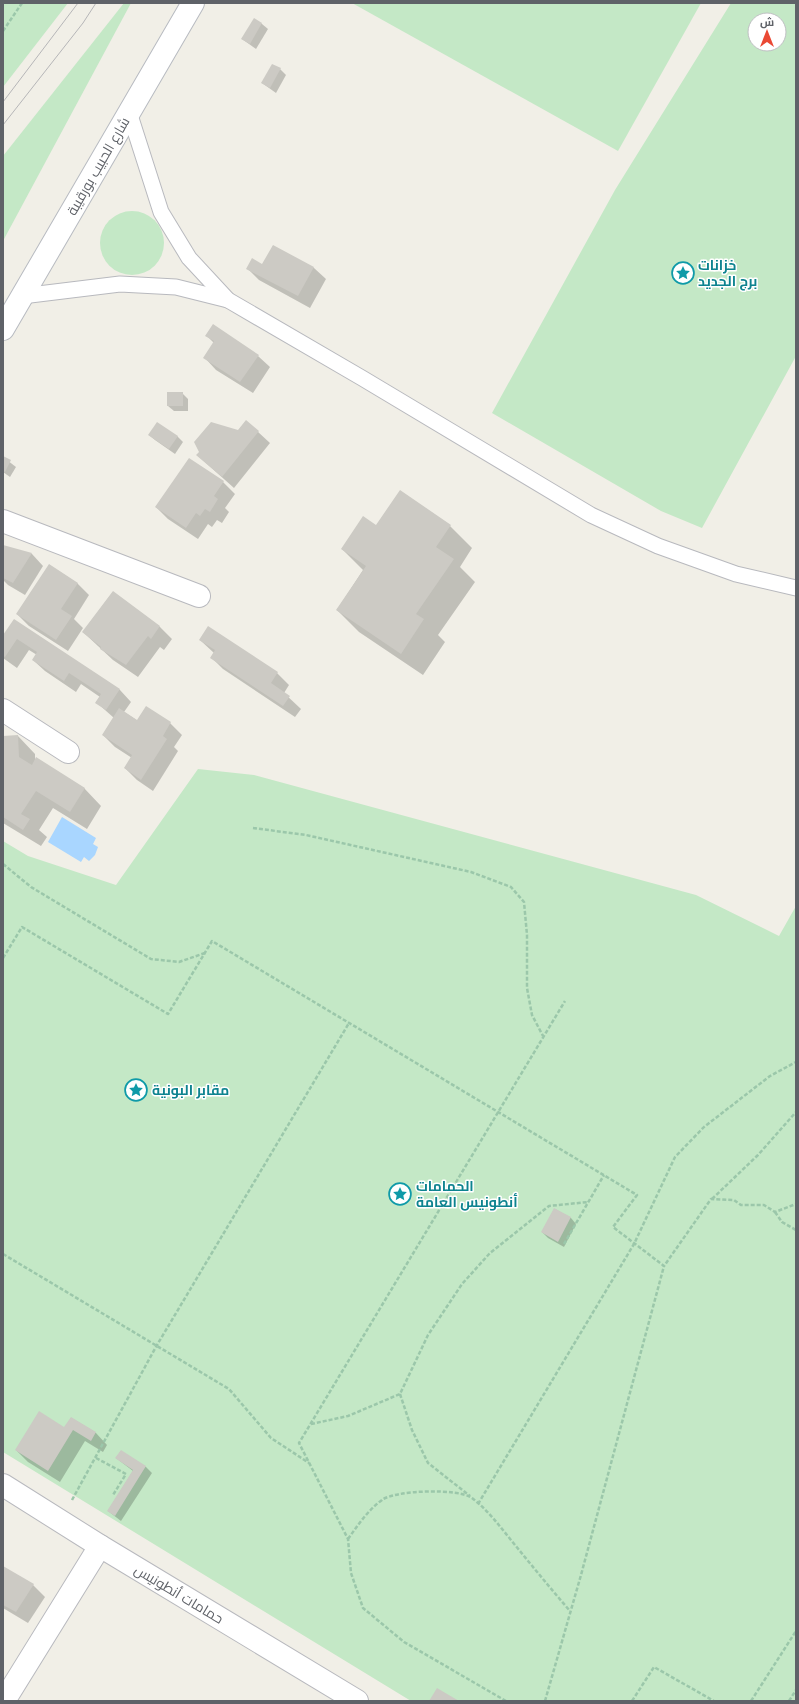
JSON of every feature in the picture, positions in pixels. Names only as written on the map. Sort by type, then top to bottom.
[{"type":"street","name":"شارع الحبيب بورقيبة","points":[[3,330],[193,3]]},
{"type":"street","points":[[3,520],[199,596]]},
{"type":"street","points":[[3,710],[68,752]]},
{"type":"street","name":"حمامات أنطونيس","points":[[3,1485],[100,1546],[357,1701]]},
{"type":"street","points":[[4,1701],[100,1546]]},
{"type":"lane","points":[[129,112],[161,212],[189,258],[228,300]]},
{"type":"lane","points":[[22,296],[120,284],[176,287],[228,300],[591,514],[658,546],[736,574],[796,588]]},
{"type":"path","points":[[3,31],[22,3]]},
{"type":"path","points":[[253,828],[306,835],[471,872],[511,888],[524,902],[527,935],[528,988],[532,1015],[543,1036]]},
{"type":"path","points":[[3,864],[31,887],[151,959],[179,962],[205,953]]},
{"type":"path","points":[[3,958],[22,927],[168,1014],[212,941],[637,1195],[613,1227],[664,1266]]},
{"type":"path","points":[[506,1701],[404,1642],[363,1608],[351,1573],[348,1539],[299,1443],[565,1001]]},
{"type":"path","points":[[75,1495],[157,1345],[349,1023]]},
{"type":"path","points":[[478,1504],[634,1244],[675,1157],[704,1127],[770,1076],[796,1062]]},
{"type":"path","points":[[545,1701],[664,1266],[711,1199],[758,1155],[796,1112]]},
{"type":"path","points":[[564,1244],[604,1175]]},
{"type":"path","points":[[711,1199],[734,1200],[741,1205],[764,1205],[775,1212],[782,1222],[796,1230]]},
{"type":"path","points":[[310,1424],[348,1416],[400,1394],[428,1335],[462,1284],[490,1252],[549,1206],[588,1202]]},
{"type":"path","points":[[775,1212],[796,1204]]},
{"type":"path","points":[[3,1254],[229,1389],[271,1438],[309,1464]]},
{"type":"path","points":[[400,1394],[412,1430],[428,1463],[489,1513],[570,1611]]},
{"type":"path","points":[[96,1458],[126,1474],[113,1495]]},
{"type":"path","points":[[348,1539],[362,1520],[383,1499],[406,1493],[424,1491],[449,1492],[470,1496]]},
{"type":"path","points":[[757,1701],[752,1700],[796,1631]]},
{"type":"path","points":[[632,1701],[654,1667],[714,1701]]},
{"type":"path","points":[[789,1701],[796,1690]]},
{"type":"green space","points":[[3,3],[68,3],[3,87]]},
{"type":"green space","points":[[124,3],[131,3],[3,241],[3,156]]},
{"type":"green space","points":[[352,3],[701,3],[618,151]]},
{"type":"green space","name":"خزانات برج الجديد","points":[[731,3],[796,3],[796,356],[702,528],[661,511],[492,413],[615,190]]},
{"type":"green space","points":[[126,211],[138,211],[155,220],[162,231],[164,243],[162,255],[155,266],[138,275],[126,275],[114,270],[105,261],[100,249],[100,237],[105,225],[114,216]]},
{"type":"green space","name":"الحمامات أنطونيس العامة","points":[[198,769],[254,775],[696,895],[779,936],[796,906],[796,1701],[411,1701],[3,1452],[3,841],[28,856],[116,885]]},
{"type":"water","points":[[62,817],[96,838],[93,844],[98,847],[95,855],[89,861],[84,857],[81,862],[48,842]]},
{"type":"building","points":[[254,18],[262,23],[250,44],[241,39]]},
{"type":"building","points":[[272,64],[281,68],[270,88],[261,83]]},
{"type":"building","points":[[273,245],[314,267],[298,296],[246,269],[252,258],[262,264]]},
{"type":"building","points":[[213,324],[259,355],[240,382],[203,358],[214,341],[205,336]]},
{"type":"building","points":[[167,392],[183,392],[183,406],[167,406]]},
{"type":"building","points":[[246,420],[259,431],[222,477],[196,455],[199,452],[194,442],[211,422],[238,430]]},
{"type":"building","points":[[157,422],[178,436],[169,449],[148,435]]},
{"type":"building","points":[[3,456],[11,460],[5,472],[3,471]]},
{"type":"building","points":[[189,458],[224,481],[214,496],[218,499],[210,512],[205,509],[200,516],[196,513],[186,528],[155,507]]},
{"type":"building","points":[[400,490],[451,525],[436,547],[454,559],[416,614],[424,619],[401,654],[336,610],[366,566],[341,549],[363,516],[376,525]]},
{"type":"building","points":[[3,545],[32,553],[13,583],[3,578]]},
{"type":"building","points":[[49,564],[78,583],[61,609],[72,616],[56,640],[16,614]]},
{"type":"building","points":[[113,591],[160,626],[151,639],[148,636],[126,665],[100,649],[101,647],[82,632]]},
{"type":"building","points":[[14,619],[120,689],[106,710],[95,703],[101,694],[69,673],[64,681],[32,660],[37,652],[17,639],[5,657],[3,656],[3,635]]},
{"type":"building","points":[[208,626],[278,672],[271,683],[290,696],[283,706],[210,658],[215,650],[199,640]]},
{"type":"building","points":[[146,706],[171,722],[163,736],[167,739],[141,780],[124,768],[132,755],[102,735],[119,708],[137,720]]},
{"type":"building","points":[[18,735],[19,757],[32,765],[36,757],[85,788],[70,812],[36,791],[21,814],[30,819],[23,830],[3,817],[3,736]]},
{"type":"building","points":[[554,1208],[571,1217],[558,1242],[541,1232]]},
{"type":"building","points":[[39,1411],[64,1427],[71,1417],[96,1432],[91,1441],[73,1430],[48,1471],[15,1450]]},
{"type":"building","points":[[121,1450],[146,1466],[115,1516],[107,1511],[133,1470],[115,1458]]},
{"type":"building","points":[[3,1566],[34,1584],[16,1612],[3,1605]]},
{"type":"building","points":[[437,1688],[459,1701],[429,1701]]},
{"type":"tram line","points":[[3,102],[78,3]]},
{"type":"tram line","points":[[3,125],[83,23],[96,3]]},
{"type":"place","name":"خزانات برج الجديد","points":[[683,273]]},
{"type":"place","name":"مقابر البونية","points":[[136,1090]]},
{"type":"place","name":"الحمامات أنطونيس العامة","points":[[400,1194]]}]
